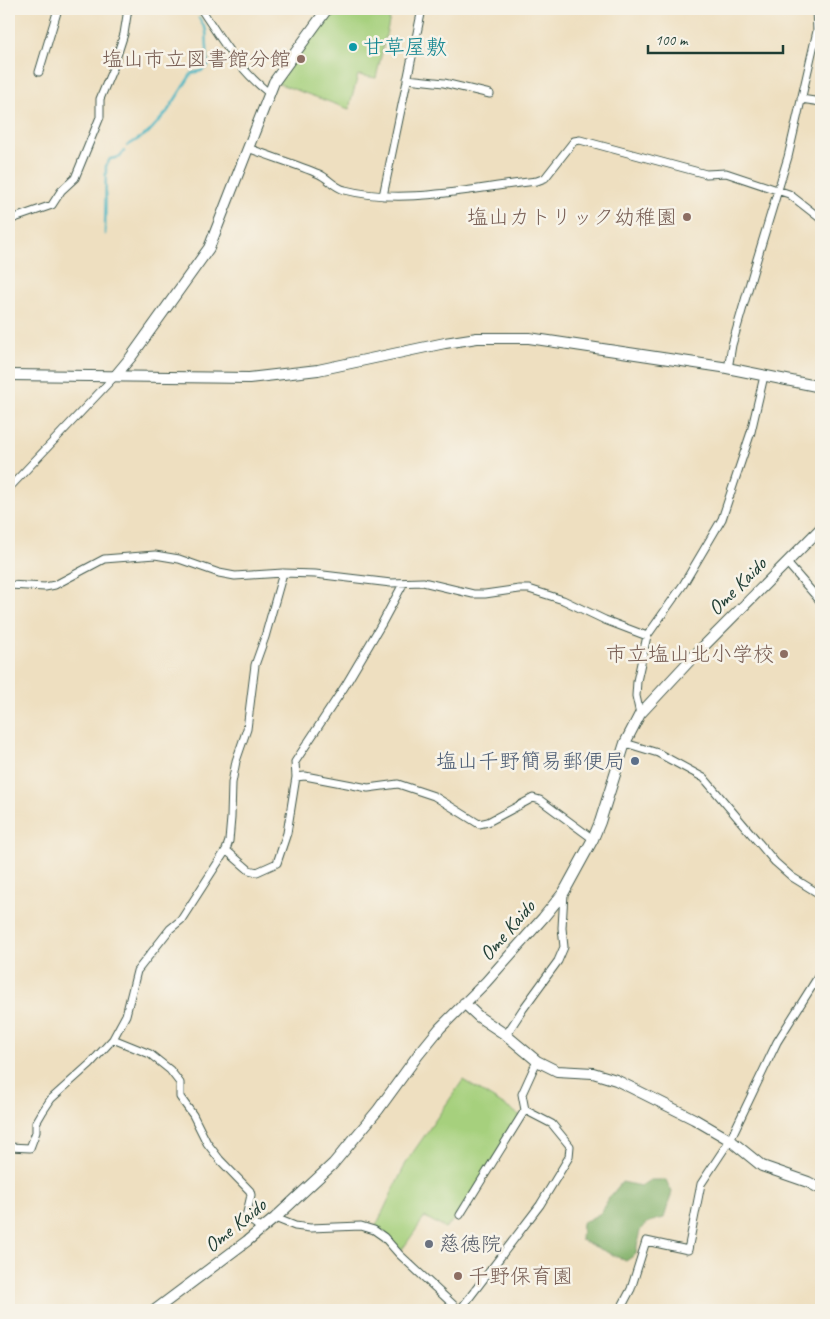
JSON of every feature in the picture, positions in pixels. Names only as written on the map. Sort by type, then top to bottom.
[{"type":"street","points":[[39,72],[58,9]]},
{"type":"street","points":[[9,220],[52,205],[61,191],[75,178],[100,117],[100,99],[124,34],[128,9]]},
{"type":"street","points":[[201,9],[235,59],[269,93]]},
{"type":"street","points":[[9,488],[131,357],[209,248],[274,82],[328,9]]},
{"type":"street","points":[[383,196],[422,9]]},
{"type":"street","points":[[728,368],[732,346],[788,157],[817,30],[816,9]]},
{"type":"street","points":[[407,79],[444,84],[490,94]]},
{"type":"street","points":[[800,99],[821,102]]},
{"type":"street","points":[[248,148],[322,176],[342,190],[383,196],[434,194],[537,181],[545,178],[574,141],[580,140],[706,174],[726,173],[789,194],[821,219]]},
{"type":"street","points":[[9,374],[204,378],[279,376],[477,338],[528,338],[728,368],[821,387]]},
{"type":"street","points":[[640,714],[636,696],[637,681],[647,636],[684,585],[722,519],[751,432],[764,376]]},
{"type":"street","name":"Ome Kaido","points":[[155,1310],[262,1229],[333,1164],[358,1135],[418,1056],[543,918],[564,892],[593,839],[625,742],[640,714],[694,656],[821,528]]},
{"type":"street","points":[[9,585],[45,587],[55,585],[104,559],[155,555],[179,559],[219,573],[235,576],[283,573],[315,574],[402,584],[423,582],[473,594],[529,589],[563,600],[604,620],[647,636]]},
{"type":"street","points":[[787,563],[821,602]]},
{"type":"street","points":[[9,1146],[30,1148],[36,1132],[36,1123],[51,1099],[90,1064],[113,1039],[126,1015],[137,971],[170,929],[181,920],[226,850],[229,841],[232,784],[236,761],[248,729],[255,666],[283,573]]},
{"type":"street","points":[[226,850],[249,870],[257,872],[277,863],[287,833],[296,777],[295,762],[345,686],[381,625],[402,584]]},
{"type":"street","points":[[625,742],[658,753],[704,778],[775,862],[792,877],[821,895]]},
{"type":"street","points":[[296,777],[305,776],[368,788],[398,784],[434,796],[479,824],[488,822],[533,798],[540,800],[593,839]]},
{"type":"street","points":[[506,1035],[558,961],[564,947],[562,928],[564,892]]},
{"type":"street","points":[[620,1310],[631,1289],[646,1241],[688,1250],[701,1184],[730,1140],[777,1042],[821,972]]},
{"type":"street","points":[[464,1003],[479,1017],[506,1035],[537,1062],[557,1071],[593,1073],[616,1080],[694,1119],[730,1140],[762,1166],[808,1182],[821,1189]]},
{"type":"street","points":[[113,1039],[150,1054],[170,1070],[180,1083],[180,1097],[193,1115],[208,1143],[220,1160],[250,1191],[251,1195],[246,1217],[262,1229]]},
{"type":"street","points":[[460,1216],[525,1110],[522,1094],[537,1062]]},
{"type":"street","points":[[275,1218],[285,1223],[302,1227],[361,1226],[374,1230],[384,1237],[399,1254],[460,1310],[540,1205],[569,1157],[570,1146],[552,1124],[525,1110]]},
{"type":"green space","points":[[327,9],[392,9],[376,78],[358,75],[349,109],[274,82]]},
{"type":"green space","points":[[463,1080],[521,1116],[460,1215],[445,1228],[425,1217],[399,1254],[374,1230],[407,1161]]},
{"type":"green space","points":[[650,1180],[666,1180],[672,1192],[664,1218],[649,1222],[641,1228],[636,1254],[626,1261],[581,1240],[582,1223],[601,1213],[609,1198],[622,1182],[641,1186]]},
{"type":"waterway","points":[[127,146],[148,133],[167,112],[192,73],[201,71],[208,66],[206,30],[199,18]]},
{"type":"waterway","points":[[105,234],[106,166],[110,159],[120,157],[124,151]]},
{"type":"waterway","points":[[9,234],[10,228]]},
{"type":"place","name":"甘草屋敷","points":[[353,47]]},
{"type":"place","name":"塩山市立図書館分館","points":[[301,59]]},
{"type":"place","name":"塩山カトリック幼稚園","points":[[687,217]]},
{"type":"place","name":"市立塩山北小学校","points":[[784,654]]},
{"type":"place","name":"塩山千野簡易郵便局","points":[[635,761]]},
{"type":"place","name":"慈徳院","points":[[429,1244]]},
{"type":"place","name":"千野保育園","points":[[458,1276]]}]
